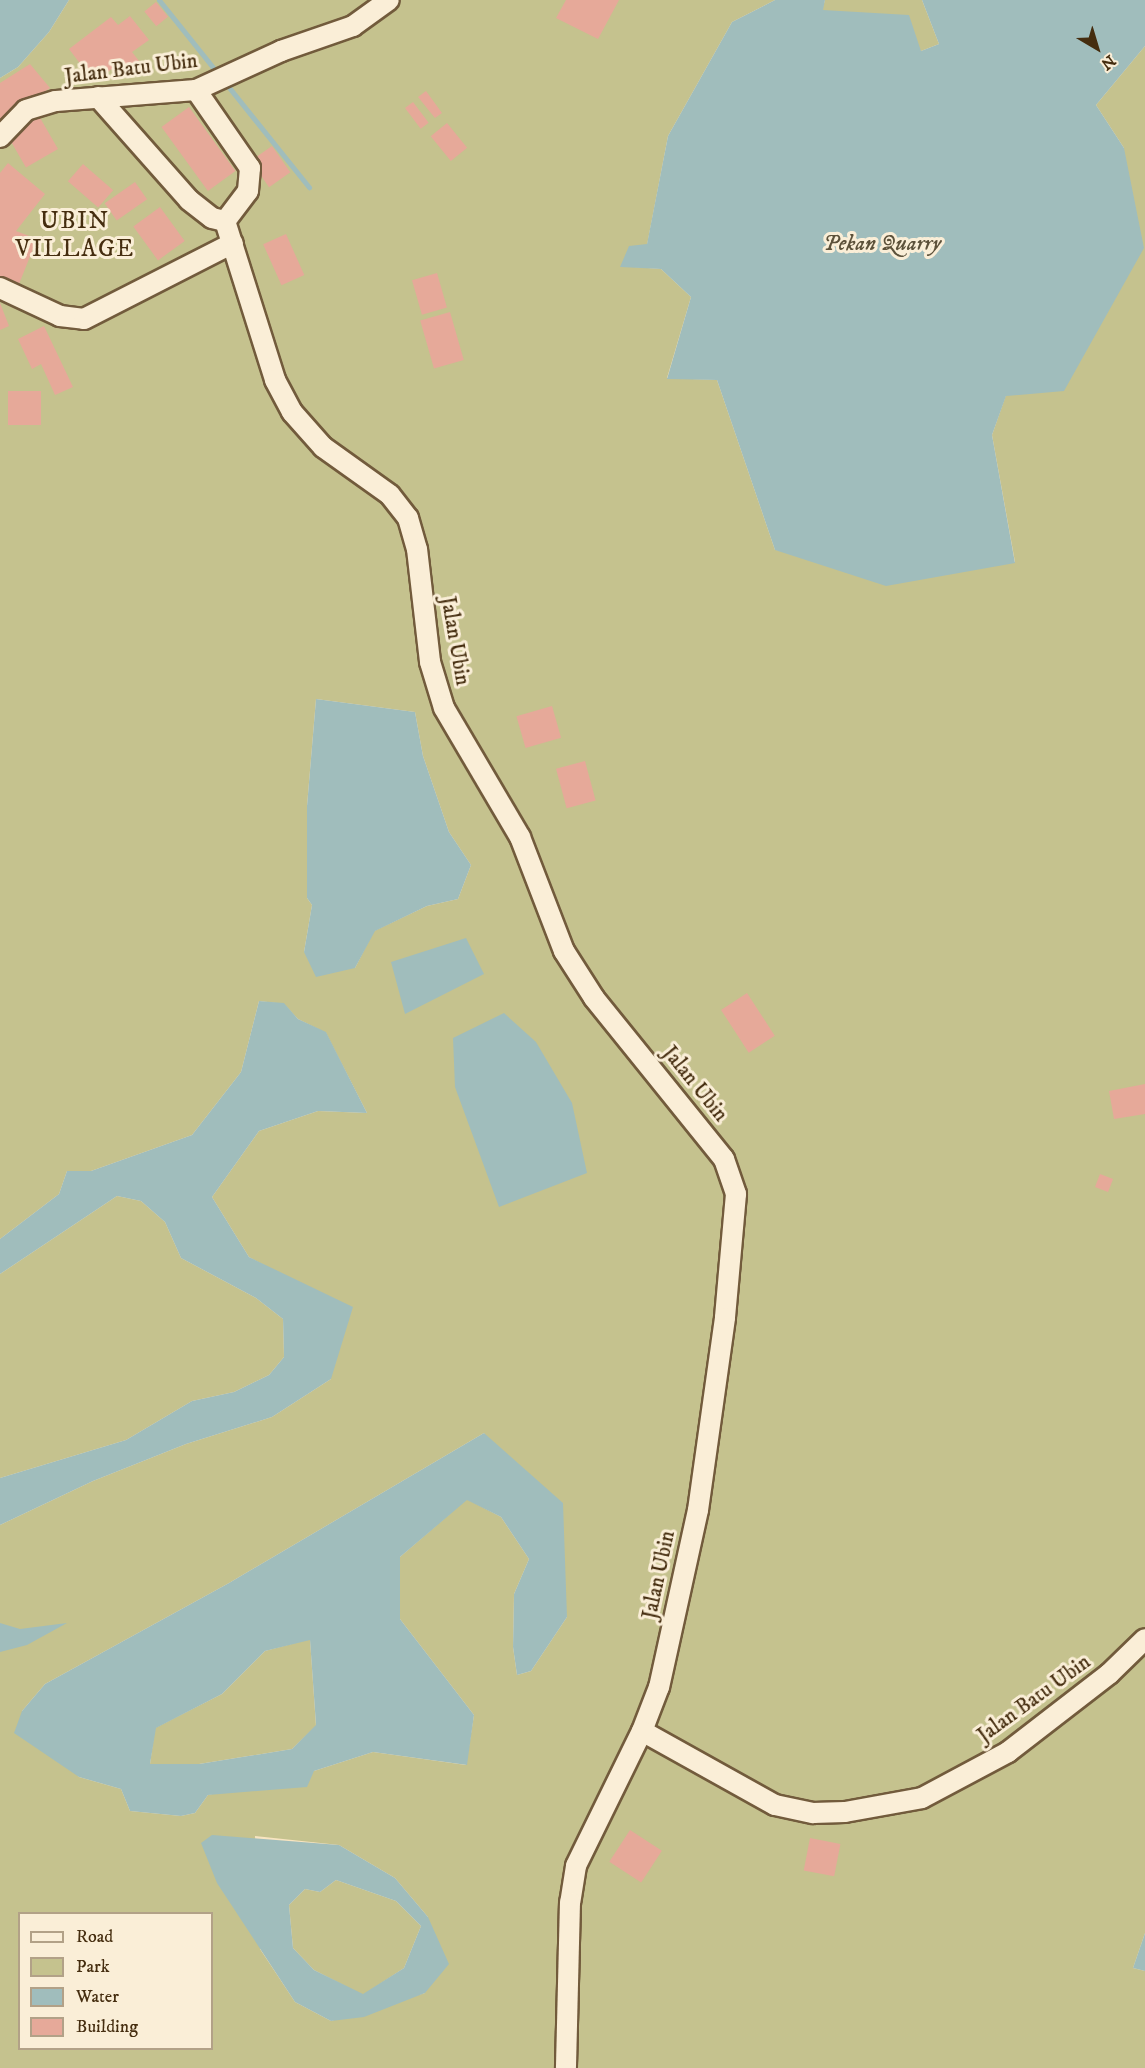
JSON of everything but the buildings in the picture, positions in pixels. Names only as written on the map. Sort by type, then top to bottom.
[{"type":"street","name":"Jalan Batu Ubin","points":[[0,137],[26,110],[98,97],[196,90],[282,51],[353,26],[366,7],[389,0]]},
{"type":"street","points":[[98,97],[189,200],[212,218],[225,221],[248,191],[250,168],[196,90]]},
{"type":"street","name":"Jalan Ubin","points":[[225,221],[275,380],[292,412],[323,447],[390,495],[408,518],[417,549],[430,662],[444,708],[520,837],[564,951],[594,998],[724,1159],[736,1194],[725,1317],[698,1510],[659,1687],[642,1731],[576,1866],[570,1902],[566,2068]]},
{"type":"street","points":[[0,288],[60,316],[84,319],[233,243]]},
{"type":"street","name":"Jalan Batu Ubin","points":[[642,1731],[775,1805],[813,1813],[878,1806],[922,1798],[1008,1752],[1109,1674],[1145,1639]]},
{"type":"green space","points":[[69,0],[775,0],[732,22],[668,136],[647,245],[621,266],[661,269],[691,297],[667,378],[717,380],[775,550],[1015,562],[992,435],[1006,395],[1124,148],[1096,105],[1145,46],[1145,1933],[1133,1968],[1145,1971],[1145,2068],[0,2068],[0,1525],[93,1481],[186,1444],[272,1417],[331,1379],[297,1283],[249,1257],[212,1197],[259,1131],[318,1111],[367,1113],[326,1033],[298,1019],[284,1004],[259,1001],[241,1072],[192,1135],[91,1171],[67,1171],[59,1194],[0,1239],[0,78],[18,67],[49,32]],"holes":[[[316,699],[415,712],[423,756],[449,832],[471,865],[458,899],[427,906],[374,931],[355,968],[304,952],[312,905],[307,898],[307,806]],[[484,1433],[567,1617],[531,1671],[517,1675],[513,1647],[514,1594],[529,1559],[501,1517],[467,1499],[400,1557],[400,1619],[474,1715],[466,1765],[373,1752],[314,1771],[208,1795],[195,1813],[181,1816],[130,1811],[121,1789],[79,1777],[22,1711],[45,1684],[229,1583]],[[255,1836],[339,1845],[395,1878],[428,1917],[425,1993],[331,2021],[295,2002],[260,1949]]]},
{"type":"green space","points":[[825,0],[922,0],[939,44],[921,51],[822,10]]},
{"type":"green space","points":[[117,1196],[141,1201],[165,1222],[181,1258],[256,1298],[283,1319],[284,1357],[269,1375],[234,1392],[192,1401],[126,1440],[0,1478],[0,1274]]},
{"type":"green space","points":[[310,1639],[316,1726],[292,1749],[199,1764],[150,1764],[155,1728],[222,1694],[265,1651]]},
{"type":"green space","points":[[336,1880],[396,1901],[421,1926],[404,1968],[363,1995],[314,1970],[293,1948],[289,1905],[305,1889],[320,1892]]},
{"type":"water","points":[[0,0],[69,0],[49,32],[18,67],[0,78]]},
{"type":"water","name":"Pekan Quarry","points":[[775,0],[825,0],[823,10],[909,15],[921,51],[939,44],[922,0],[1145,0],[1145,46],[1096,105],[1124,148],[1144,248],[1064,391],[1006,396],[992,435],[1015,563],[886,586],[775,550],[717,380],[667,379],[691,297],[661,269],[620,267],[629,246],[647,244],[668,136],[732,22]]},
{"type":"water","points":[[316,699],[415,712],[423,756],[449,832],[471,865],[458,899],[427,906],[375,931],[355,968],[316,977],[304,952],[312,905],[307,898],[307,806]]},
{"type":"water","points":[[466,938],[484,974],[405,1014],[391,962]]},
{"type":"water","points":[[259,1001],[284,1003],[298,1019],[326,1032],[367,1113],[318,1111],[259,1131],[212,1197],[249,1257],[353,1307],[331,1379],[272,1417],[186,1444],[93,1481],[0,1525],[0,1478],[126,1440],[192,1401],[234,1392],[269,1375],[284,1357],[283,1319],[256,1298],[181,1258],[165,1222],[141,1201],[117,1196],[0,1274],[0,1239],[59,1194],[67,1171],[91,1171],[192,1135],[241,1072]]},
{"type":"water","points":[[504,1013],[536,1042],[572,1103],[587,1173],[499,1207],[455,1087],[453,1038]]},
{"type":"water","points":[[484,1433],[563,1503],[567,1617],[531,1671],[517,1675],[513,1647],[514,1594],[529,1559],[501,1517],[467,1500],[400,1557],[400,1619],[474,1715],[467,1765],[373,1752],[314,1771],[307,1787],[208,1795],[195,1813],[181,1816],[130,1811],[121,1789],[79,1777],[14,1733],[22,1711],[45,1684],[229,1583]],"holes":[[[310,1640],[316,1725],[292,1749],[199,1764],[150,1764],[156,1728],[222,1694],[265,1651]]]},
{"type":"water","points":[[0,1623],[20,1629],[67,1623],[27,1645],[0,1652]]},
{"type":"water","points":[[212,1835],[339,1845],[395,1878],[428,1917],[449,1964],[425,1993],[364,2017],[331,2021],[295,2002],[217,1883],[201,1843]],"holes":[[[336,1880],[396,1901],[421,1926],[404,1968],[363,1994],[314,1970],[293,1948],[289,1905],[305,1889],[320,1892]]]},
{"type":"water","points":[[1145,1933],[1145,1971],[1133,1968]]},
{"type":"waterway","points":[[159,0],[309,187]]},
{"type":"district","name":"UBIN VILLAGE","points":[[75,236]]}]
